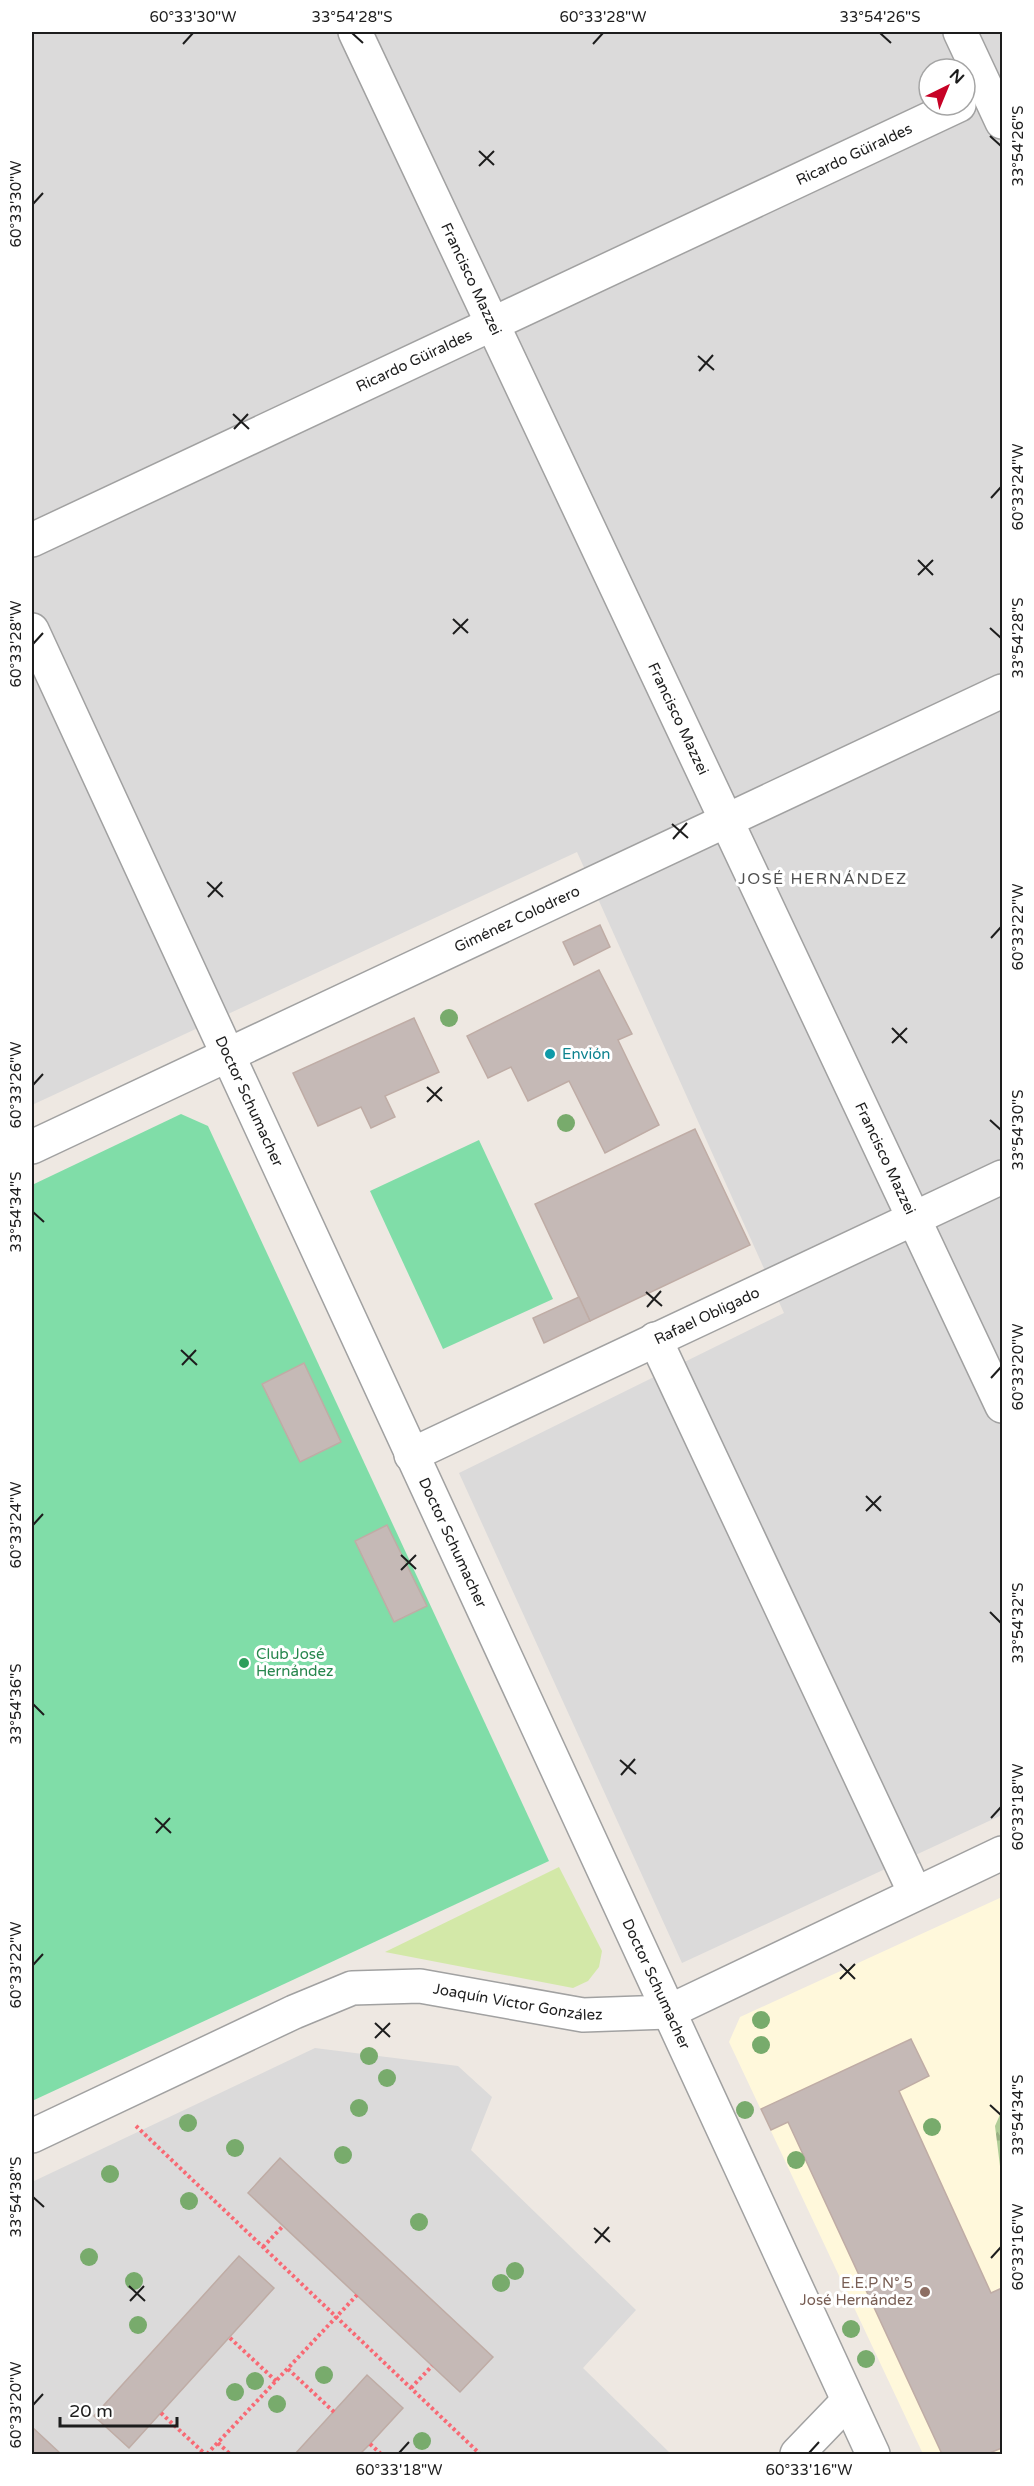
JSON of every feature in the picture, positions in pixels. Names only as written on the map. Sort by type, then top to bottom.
[{"type":"street","name":"Francisco Mazzei","points":[[355,32],[1002,1406]]},
{"type":"street","points":[[960,32],[985,93],[1002,122]]},
{"type":"street","name":"Ricardo Güiraldes","points":[[32,540],[933,117]]},
{"type":"street","name":"Doctor Schumacher","points":[[32,630],[226,1057],[873,2454]]},
{"type":"street","name":"Giménez Colodrero","points":[[32,1147],[1002,691]]},
{"type":"street","name":"Rafael Obligado","points":[[411,1455],[1002,1177]]},
{"type":"street","points":[[656,1339],[915,1893]]},
{"type":"street","name":"Joaquín Víctor González","points":[[32,2136],[352,1988],[386,1985],[420,1986],[583,2015],[668,2012],[1002,1853]]},
{"type":"street","points":[[798,2454],[848,2402]]},
{"type":"path","points":[[108,2100],[480,2454]]},
{"type":"path","points":[[262,2247],[283,2226]]},
{"type":"path","points":[[161,2413],[206,2454],[357,2295]]},
{"type":"path","points":[[230,2338],[276,2381]]},
{"type":"path","points":[[411,2388],[432,2366]]},
{"type":"path","points":[[288,2368],[334,2412]]},
{"type":"path","points":[[218,2443],[230,2454]]},
{"type":"path","points":[[370,2444],[381,2454]]},
{"type":"shaded area","points":[[32,32],[1002,32],[1002,1815],[682,1963],[459,1473],[784,1313],[577,852],[32,1105]]},
{"type":"shaded area","name":"E.E.P N° 5 José Hernández","points":[[1002,1897],[1002,2454],[923,2454],[729,2042],[740,2017]]},
{"type":"shaded area","points":[[315,2048],[458,2066],[492,2097],[471,2150],[636,2310],[583,2368],[671,2454],[32,2454],[32,2182]]},
{"type":"green space","name":"Club José Hernández","points":[[181,1114],[208,1126],[549,1861],[32,2101],[32,1185]]},
{"type":"green space","points":[[479,1140],[553,1299],[443,1349],[370,1191]]},
{"type":"green space","points":[[559,1867],[602,1951],[599,1967],[588,1981],[573,1988],[385,1952]]},
{"type":"green space","points":[[1002,2110],[1002,2182],[995,2126]]},
{"type":"building","points":[[600,925],[610,947],[574,965],[563,942]]},
{"type":"building","name":"Envión","points":[[599,970],[632,1034],[618,1040],[659,1125],[605,1153],[569,1081],[528,1101],[511,1067],[488,1078],[467,1036]]},
{"type":"building","points":[[414,1018],[439,1072],[385,1096],[395,1117],[371,1128],[361,1107],[318,1126],[293,1073]]},
{"type":"building","points":[[695,1129],[750,1245],[590,1321],[535,1204]]},
{"type":"building","points":[[579,1297],[590,1321],[544,1343],[533,1318]]},
{"type":"building","points":[[304,1363],[341,1442],[300,1462],[262,1384]]},
{"type":"building","points":[[387,1525],[427,1606],[394,1622],[355,1541]]},
{"type":"building","points":[[911,2039],[929,2076],[899,2091],[991,2293],[1002,2288],[1002,2448],[987,2454],[942,2454],[788,2122],[771,2130],[761,2109]]},
{"type":"building","points":[[280,2158],[493,2357],[460,2392],[248,2193]]},
{"type":"building","points":[[239,2256],[274,2288],[129,2448],[94,2416]]},
{"type":"building","points":[[367,2375],[403,2408],[360,2454],[295,2454]]},
{"type":"building","points":[[32,2427],[61,2454],[32,2454]]},
{"type":"place","name":"Envión","points":[[550,1054]]},
{"type":"place","name":"Club José Hernández","points":[[244,1663]]},
{"type":"place","name":"E.E.P N° 5 José Hernández","points":[[925,2292]]},
{"type":"district","name":"JOSÉ HERNÁNDEZ","points":[[823,878]]}]
